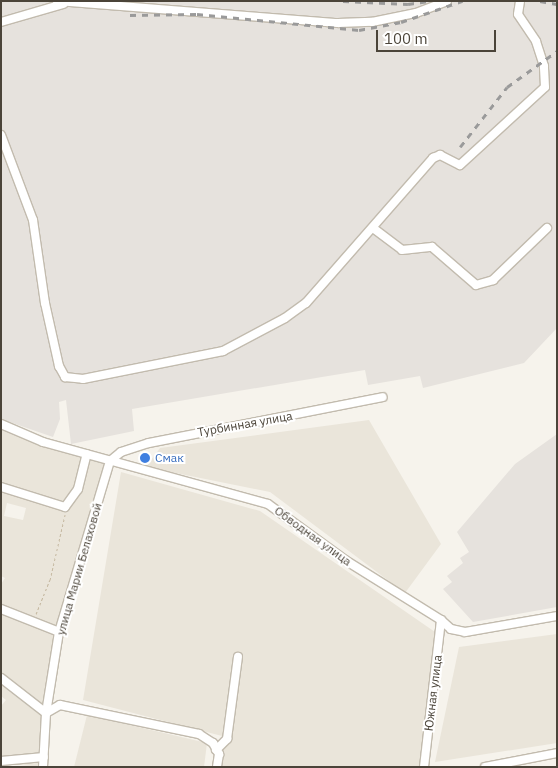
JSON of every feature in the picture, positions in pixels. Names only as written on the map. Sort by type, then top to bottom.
[{"type":"street","points":[[1,22],[60,3],[190,10],[338,23],[372,22],[416,13],[447,1]]},
{"type":"street","points":[[1,136],[33,220],[45,304],[59,366],[65,377],[83,379],[121,369],[223,351],[285,318],[306,303],[433,158],[440,155],[460,165],[545,87],[544,66],[536,41],[518,14],[520,1]]},
{"type":"street","points":[[373,228],[402,250],[432,247],[476,285],[493,280],[547,228]]},
{"type":"street","name":"Турбинная улица","points":[[110,461],[121,452],[148,443],[383,397]]},
{"type":"street","name":"Обводная улица","points":[[1,424],[43,442],[268,504],[345,560],[441,620],[451,629],[465,632],[557,616]]},
{"type":"street","points":[[1,487],[65,507],[78,489],[87,454]]},
{"type":"street","name":"улица Марии Белаховой","points":[[43,767],[46,713],[59,632],[110,461]]},
{"type":"street","points":[[1,610],[59,632]]},
{"type":"street","name":"Южная улица","points":[[424,767],[441,620]]},
{"type":"street","points":[[216,750],[227,739],[238,658]]},
{"type":"street","points":[[1,678],[46,713],[60,705],[199,734],[213,743],[216,750],[217,767]]},
{"type":"street","points":[[485,767],[557,753]]},
{"type":"street","points":[[1,761],[44,757]]},
{"type":"path","points":[[32,623],[50,580],[63,531],[65,507]]},
{"type":"shaded area","points":[[1,1],[557,1],[557,328],[524,363],[423,388],[420,376],[368,385],[365,370],[132,409],[134,431],[71,444],[66,400],[59,402],[60,419],[53,437],[1,419]]},
{"type":"shaded area","points":[[369,420],[441,544],[405,593],[270,492],[146,467],[160,448]]},
{"type":"shaded area","points":[[1,424],[110,461],[59,632],[43,767],[9,764],[1,767],[1,706],[6,700],[1,696],[1,584],[5,578],[1,576]],"holes":[[[7,503],[26,508],[23,520],[4,516]]]},
{"type":"shaded area","points":[[557,434],[557,607],[473,622],[443,589],[452,582],[447,576],[463,563],[460,558],[469,552],[457,532],[515,464]]},
{"type":"shaded area","points":[[121,472],[260,511],[435,632],[420,767],[221,767],[222,736],[83,700]]},
{"type":"shaded area","points":[[557,634],[557,743],[435,762],[459,647]]},
{"type":"shaded area","points":[[87,715],[207,743],[204,767],[74,767]]},
{"type":"railway","points":[[343,1],[408,4],[429,1]]},
{"type":"railway","points":[[130,15],[197,14],[359,30],[401,22],[462,1]]},
{"type":"railway","points":[[540,1],[557,4]]},
{"type":"railway","points":[[460,147],[507,87],[557,51]]},
{"type":"place","name":"Смак","points":[[145,458]]}]
